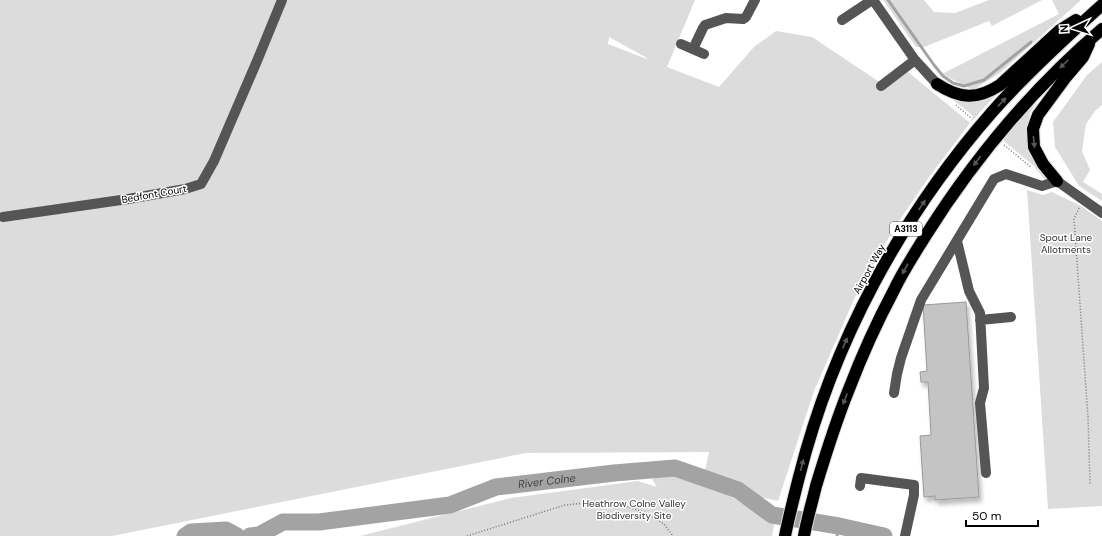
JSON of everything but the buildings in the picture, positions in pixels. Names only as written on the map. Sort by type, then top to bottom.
[{"type":"highway","points":[[937,84],[950,92],[961,95],[983,95],[1000,85],[1060,30],[1102,5]]},
{"type":"highway","name":"Airport Way","points":[[786,533],[792,503],[817,415],[855,321],[896,244],[919,208],[950,165],[993,112],[1047,55],[1102,5]]},
{"type":"highway","name":"A3113","points":[[804,534],[828,446],[855,372],[874,328],[910,261],[959,186],[987,148],[1024,105],[1061,67],[1102,29]]},
{"type":"highway","points":[[1057,181],[1043,164],[1034,147],[1033,129],[1038,115],[1083,57],[1092,37]]},
{"type":"street","name":"Bedfont Court","points":[[3,217],[185,189],[201,184],[214,161],[282,0]]},
{"type":"street","points":[[693,49],[703,28],[706,25],[726,18],[746,17],[755,0]]},
{"type":"street","points":[[842,20],[873,0],[915,60],[937,84]]},
{"type":"street","points":[[681,44],[704,54]]},
{"type":"street","points":[[881,86],[915,60]]},
{"type":"street","points":[[894,393],[901,358],[922,300],[994,179],[1006,174],[1042,186],[1057,181],[1102,212]]},
{"type":"street","points":[[957,241],[969,292],[980,313],[984,388],[980,403],[986,473]]},
{"type":"street","points":[[980,320],[1011,317]]},
{"type":"street","points":[[860,486],[861,478],[914,485],[914,495],[906,533]]},
{"type":"path","points":[[955,105],[971,118]]},
{"type":"path","points":[[1003,144],[1036,171]]},
{"type":"path","points":[[1084,200],[1074,219],[1088,425],[1090,484]]},
{"type":"path","points":[[467,536],[565,505],[596,502],[621,505],[644,512],[664,524],[673,536]]},
{"type":"green space","points":[[0,0],[695,0],[667,67],[719,87],[754,47],[776,31],[812,37],[878,81],[884,89],[908,72],[970,123],[929,177],[893,230],[855,297],[814,391],[778,501],[752,495],[705,470],[709,452],[526,453],[112,536],[0,536]],"holes":[[[609,37],[647,58],[608,44]]]},
{"type":"green space","points":[[883,0],[924,0],[934,12],[955,13],[989,0],[1042,0],[992,26],[989,21],[924,47],[916,47]]},
{"type":"green space","points":[[1052,0],[1081,0],[1000,73],[973,90],[942,74],[1059,14]]},
{"type":"green space","points":[[1102,62],[1102,105],[1095,111],[1086,124],[1082,151],[1090,170],[1083,182],[1102,194],[1102,201],[1079,186],[1055,147],[1053,122],[1087,75]]},
{"type":"green space","points":[[1005,85],[972,121],[973,116],[945,93],[959,97]]},
{"type":"green space","points":[[1033,102],[1036,103],[1030,113],[1028,126],[1048,178],[1045,180],[1034,166],[1004,141],[1003,138]]},
{"type":"green space","name":"Spout Lane Allotments","points":[[1027,190],[1043,195],[1052,192],[1081,206],[1102,221],[1102,506],[1048,509]]},
{"type":"green space","name":"Heathrow Colne Valley Biodiversity Site","points":[[672,474],[726,494],[775,520],[772,536],[360,536],[511,498],[638,481],[657,487],[652,479]]},
{"type":"waterway","points":[[888,0],[934,65],[943,76],[953,83],[964,86],[984,80],[1031,42]]},
{"type":"waterway","name":"River Colne","points":[[250,536],[259,535],[283,522],[319,522],[450,505],[496,487],[614,473],[675,468],[738,490],[772,515],[839,526],[884,536]]},
{"type":"waterway","name":"River Colne","points":[[837,536],[839,526]]},
{"type":"waterway","name":"River Colne","points":[[185,536],[191,532],[226,530],[237,536]]}]
